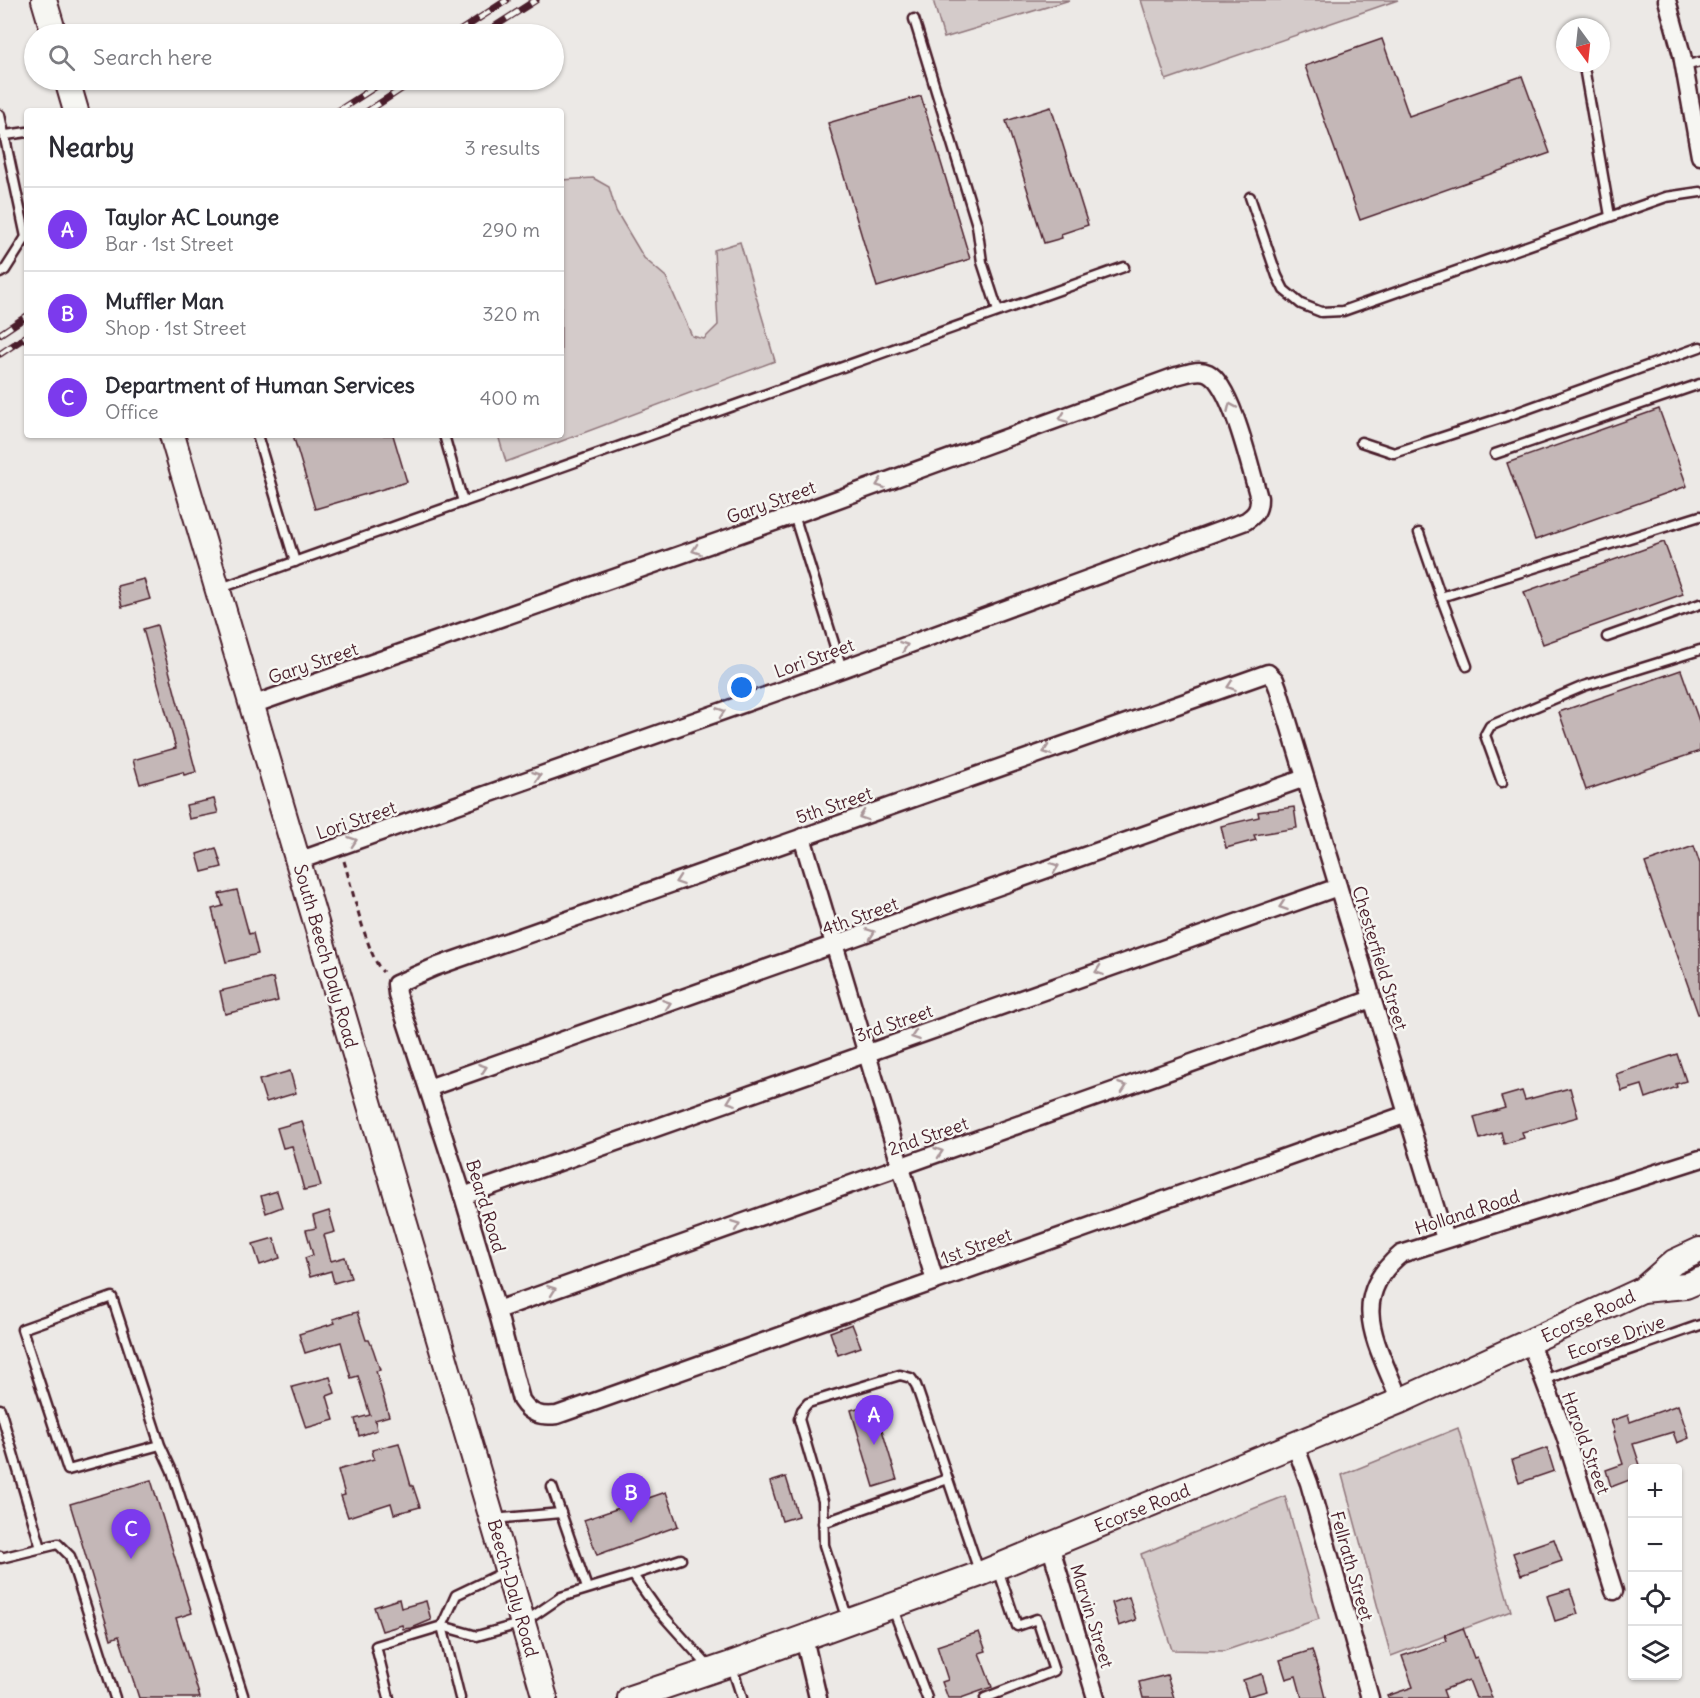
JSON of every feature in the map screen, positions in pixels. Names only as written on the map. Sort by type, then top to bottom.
[{"type":"street","points":[[44,0],[51,24]]},
{"type":"street","points":[[1667,0],[1692,64],[1700,156]]},
{"type":"street","points":[[70,90],[75,108]]},
{"type":"street","name":"Gary Street","points":[[252,705],[1196,371],[1208,373],[1223,389],[1235,416],[1248,463]]},
{"type":"street","name":"South Beech Daly Road","points":[[173,438],[480,1478]]},
{"type":"street","name":"Lori Street","points":[[298,861],[842,669],[1246,522],[1256,514],[1259,507],[1248,463]]},
{"type":"street","name":"5th Street","points":[[396,984],[435,967],[1268,673],[1275,680],[1278,688]]},
{"type":"street","name":"Chesterfield Street","points":[[1278,688],[1445,1239]]},
{"type":"street","name":"4th Street","points":[[428,1088],[1305,778]]},
{"type":"street","points":[[802,837],[935,1281]]},
{"type":"street","name":"3rd Street","points":[[463,1196],[1338,887]]},
{"type":"street","name":"Beard Road","points":[[396,984],[463,1196],[521,1400],[526,1408],[535,1414],[557,1415]]},
{"type":"street","name":"2nd Street","points":[[497,1310],[1372,999]]},
{"type":"street","name":"1st Street","points":[[557,1415],[1407,1114]]},
{"type":"street","name":"Holland Road","points":[[1400,1401],[1374,1335],[1370,1317],[1371,1295],[1380,1275],[1401,1254],[1700,1159]]},
{"type":"street","name":"Ecorse Road","points":[[630,1698],[849,1622],[988,1570],[1295,1445],[1530,1343],[1642,1290],[1674,1262],[1700,1250]]},
{"type":"street","name":"Ecorse Road","points":[[1642,1290],[1686,1286],[1700,1280]]},
{"type":"street","name":"Harold Street","points":[[1530,1343],[1581,1483],[1614,1591]]},
{"type":"street","name":"Fellrath Street","points":[[1295,1445],[1309,1483],[1370,1698]]},
{"type":"street","name":"Beech-Daly Road","points":[[480,1478],[545,1698]]},
{"type":"street","name":"Marvin Street","points":[[1050,1545],[1096,1698]]},
{"type":"street","points":[[804,1638],[818,1698]]},
{"type":"lane","points":[[914,19],[977,225],[982,262],[998,311]]},
{"type":"lane","points":[[1585,73],[1610,216]]},
{"type":"lane","points":[[0,115],[24,228]]},
{"type":"lane","points":[[3,133],[24,132]]},
{"type":"lane","points":[[1250,197],[1284,290],[1301,304],[1321,312],[1343,311],[1666,196],[1700,192]]},
{"type":"lane","points":[[0,273],[5,270],[24,240]]},
{"type":"lane","points":[[218,590],[1124,267]]},
{"type":"lane","points":[[1361,442],[1394,453],[1510,415],[1700,347]]},
{"type":"lane","points":[[1495,454],[1700,384]]},
{"type":"lane","points":[[258,438],[294,562]]},
{"type":"lane","points":[[445,438],[463,502]]},
{"type":"lane","points":[[794,515],[842,669]]},
{"type":"lane","points":[[1441,597],[1700,516]]},
{"type":"lane","points":[[1419,533],[1467,666]]},
{"type":"lane","points":[[1607,637],[1700,604]]},
{"type":"lane","points":[[1502,782],[1485,735],[1490,726],[1584,686],[1700,650]]},
{"type":"lane","points":[[160,1445],[68,1470],[22,1329],[112,1297],[160,1445],[172,1472],[244,1698]]},
{"type":"lane","name":"Ecorse Drive","points":[[1543,1380],[1700,1325]]},
{"type":"lane","points":[[849,1622],[824,1545],[823,1501],[799,1419],[808,1403],[900,1375],[910,1378],[916,1385],[948,1479],[988,1570],[1017,1626],[1037,1619],[1054,1671],[985,1698]]},
{"type":"lane","points":[[0,1409],[41,1548]]},
{"type":"lane","points":[[823,1523],[948,1479]]},
{"type":"lane","points":[[552,1487],[587,1588]]},
{"type":"lane","points":[[492,1519],[561,1513]]},
{"type":"lane","points":[[0,1556],[1,1558],[58,1544],[70,1556],[115,1698]]},
{"type":"lane","points":[[389,1698],[376,1646],[442,1626],[477,1636],[523,1623],[561,1597],[681,1559]]},
{"type":"lane","points":[[460,1698],[442,1626],[456,1595],[507,1570]]},
{"type":"lane","points":[[633,1575],[657,1609],[721,1667],[742,1698]]},
{"type":"lane","points":[[892,1606],[927,1698]]},
{"type":"path","points":[[344,860],[365,931],[378,967],[383,972]]},
{"type":"shaded area","points":[[933,0],[1070,0],[944,38]]},
{"type":"shaded area","points":[[1141,0],[1398,0],[1166,80]]},
{"type":"shaded area","points":[[593,178],[609,187],[616,211],[644,258],[666,277],[692,336],[704,339],[718,325],[714,250],[740,242],[775,361],[506,462],[499,438],[564,438],[564,180]]},
{"type":"shaded area","points":[[1458,1428],[1511,1611],[1391,1656],[1342,1475]]},
{"type":"shaded area","points":[[1285,1496],[1319,1619],[1224,1651],[1172,1650],[1141,1554]]},
{"type":"building","points":[[1382,39],[1409,116],[1522,76],[1550,153],[1360,220],[1305,66]]},
{"type":"building","points":[[921,96],[970,259],[877,287],[828,123]]},
{"type":"building","points":[[1051,107],[1088,225],[1061,234],[1062,238],[1044,243],[1006,121]]},
{"type":"building","points":[[1659,409],[1687,486],[1535,540],[1507,463]]},
{"type":"building","points":[[294,438],[394,438],[407,482],[315,509]]},
{"type":"building","points":[[1664,542],[1683,594],[1543,644],[1524,592]]},
{"type":"building","points":[[144,579],[150,599],[122,607],[117,586]]},
{"type":"building","points":[[157,625],[196,772],[184,775],[183,772],[140,784],[133,760],[176,748],[143,629]]},
{"type":"building","points":[[1681,670],[1700,724],[1700,751],[1586,790],[1559,712]]},
{"type":"building","points":[[214,799],[218,813],[189,819],[186,805]]},
{"type":"building","points":[[1294,807],[1297,828],[1254,835],[1256,840],[1226,848],[1221,826],[1259,817],[1258,812]]},
{"type":"building","points":[[1694,846],[1700,864],[1700,1014],[1698,1014],[1645,863]]},
{"type":"building","points":[[216,848],[222,867],[202,872],[197,854]]},
{"type":"building","points":[[237,890],[249,934],[253,933],[258,954],[226,962],[212,909],[223,906],[219,894]]},
{"type":"building","points":[[273,978],[278,1001],[225,1014],[220,991]]},
{"type":"building","points":[[1677,1054],[1686,1081],[1676,1084],[1677,1087],[1646,1098],[1642,1085],[1622,1091],[1616,1074]]},
{"type":"building","points":[[290,1071],[296,1093],[266,1102],[259,1080]]},
{"type":"building","points":[[1570,1088],[1578,1117],[1522,1132],[1524,1138],[1504,1144],[1501,1132],[1480,1139],[1474,1117],[1505,1108],[1501,1097],[1522,1091],[1525,1100]]},
{"type":"building","points":[[302,1121],[321,1186],[304,1190],[292,1146],[283,1148],[277,1128]]},
{"type":"building","points":[[277,1191],[282,1207],[266,1213],[261,1196]]},
{"type":"building","points":[[329,1211],[335,1232],[324,1235],[331,1261],[345,1257],[351,1278],[334,1283],[331,1271],[310,1277],[305,1258],[313,1255],[306,1230],[316,1228],[313,1216]]},
{"type":"building","points":[[274,1238],[280,1258],[260,1265],[253,1244]]},
{"type":"building","points":[[357,1312],[366,1340],[369,1340],[380,1370],[376,1371],[389,1416],[375,1420],[377,1430],[359,1436],[355,1419],[370,1415],[358,1376],[351,1378],[341,1342],[305,1353],[299,1334],[335,1323],[333,1319]]},
{"type":"building","points":[[852,1324],[861,1347],[838,1355],[830,1332]]},
{"type":"building","points":[[330,1377],[335,1393],[327,1396],[334,1420],[306,1428],[292,1387]]},
{"type":"building","points":[[874,1403],[897,1480],[874,1487],[851,1410]]},
{"type":"building","points":[[1678,1405],[1689,1438],[1677,1443],[1673,1432],[1633,1444],[1640,1464],[1628,1464],[1628,1481],[1611,1487],[1606,1470],[1623,1464],[1611,1421],[1628,1415],[1630,1422]]},
{"type":"building","points":[[399,1443],[411,1486],[413,1486],[420,1507],[394,1514],[391,1503],[348,1517],[341,1496],[345,1495],[338,1470],[374,1459],[372,1450]]},
{"type":"building","points":[[1547,1448],[1554,1471],[1519,1483],[1512,1460]]},
{"type":"building","points":[[786,1477],[798,1516],[782,1521],[770,1482]]},
{"type":"building","points":[[151,1480],[192,1613],[176,1618],[200,1698],[139,1698],[119,1636],[111,1639],[70,1504]]},
{"type":"building","points":[[666,1492],[678,1526],[597,1555],[584,1520]]},
{"type":"building","points":[[1554,1539],[1562,1561],[1521,1575],[1513,1553]]},
{"type":"building","points":[[1570,1589],[1578,1614],[1555,1621],[1547,1596]]},
{"type":"building","points":[[1129,1597],[1136,1620],[1119,1626],[1112,1603]]},
{"type":"building","points":[[399,1599],[401,1608],[426,1601],[431,1620],[412,1628],[403,1629],[402,1625],[382,1631],[374,1607]]},
{"type":"building","points":[[1463,1628],[1474,1658],[1477,1657],[1492,1698],[1476,1698],[1469,1680],[1443,1690],[1446,1698],[1388,1698],[1387,1696],[1413,1687],[1402,1656],[1447,1641],[1445,1635]]},
{"type":"building","points":[[979,1632],[986,1651],[979,1653],[992,1687],[961,1698],[948,1698],[942,1682],[948,1680],[937,1646]]},
{"type":"building","points":[[1312,1650],[1325,1698],[1302,1698],[1296,1676],[1286,1679],[1280,1660]]},
{"type":"building","points":[[1262,1674],[1267,1691],[1248,1696],[1243,1680]]},
{"type":"building","points":[[1167,1675],[1174,1698],[1143,1698],[1139,1682]]},
{"type":"railway","points":[[470,24],[507,0]]},
{"type":"railway","points":[[499,24],[536,0]]},
{"type":"railway","points":[[343,108],[371,90]]},
{"type":"railway","points":[[373,108],[400,90]]},
{"type":"railway","points":[[0,334],[24,318]]},
{"type":"railway","points":[[0,354],[24,338]]},
{"type":"place","name":"Taylor AC Lounge","points":[[874,1445]]},
{"type":"place","name":"Muffler Man","points":[[631,1523]]},
{"type":"place","name":"Department of Human Services","points":[[131,1559]]}]
